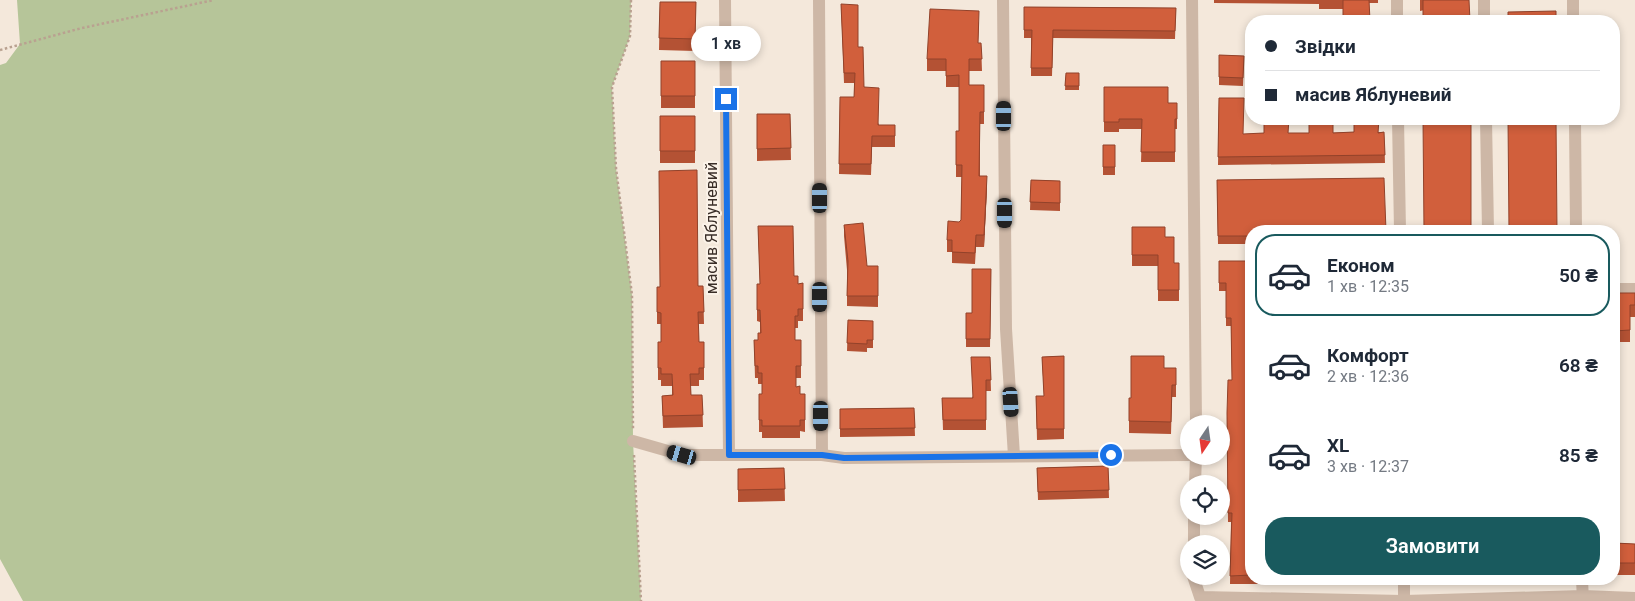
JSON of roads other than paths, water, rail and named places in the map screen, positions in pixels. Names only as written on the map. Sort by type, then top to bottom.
[{"type":"street","name":"масив Яблуневий","points":[[726,0],[729,455]]},
{"type":"street","points":[[819,0],[822,455]]},
{"type":"street","points":[[1003,0],[1006,329],[1014,456]]},
{"type":"street","points":[[1192,0],[1196,415]]},
{"type":"street","points":[[1396,0],[1397,15]]},
{"type":"street","points":[[1484,0],[1484,15]]},
{"type":"street","points":[[1573,0],[1573,15]]},
{"type":"street","points":[[1398,125],[1400,225]]},
{"type":"street","points":[[1486,125],[1488,225]]},
{"type":"street","points":[[1575,125],[1576,225]]},
{"type":"street","points":[[1620,289],[1635,289]]},
{"type":"street","points":[[633,441],[682,455],[822,455],[844,458],[1180,455]]},
{"type":"street","points":[[1196,585],[1200,597],[1404,601],[1635,598]]},
{"type":"street","points":[[1404,585],[1404,601]]},
{"type":"street","points":[[1582,585],[1583,598]]}]
